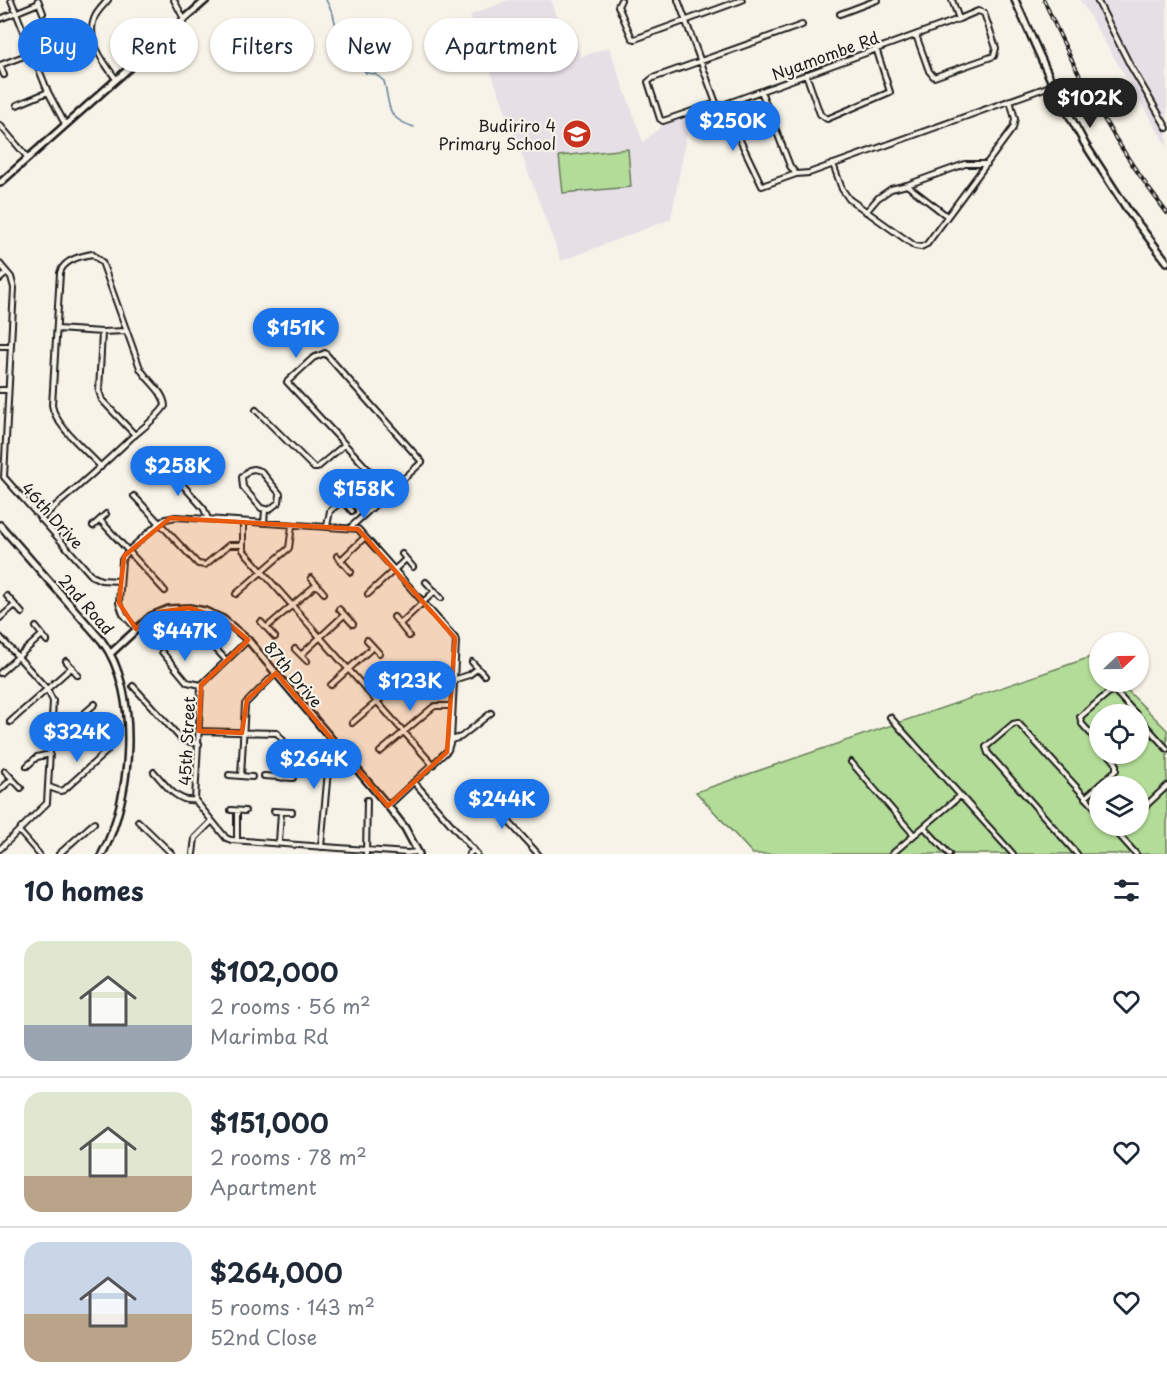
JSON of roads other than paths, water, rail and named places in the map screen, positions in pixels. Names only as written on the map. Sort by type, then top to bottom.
[{"type":"street","points":[[11,0],[18,18]]},
{"type":"street","points":[[108,0],[93,20],[93,38],[103,62],[116,79]]},
{"type":"street","points":[[174,0],[183,18]]},
{"type":"street","points":[[186,18],[206,0]]},
{"type":"street","points":[[621,0],[618,6],[633,39],[742,0]]},
{"type":"street","points":[[678,0],[718,104],[728,115],[762,186],[796,174],[809,173],[1053,84]]},
{"type":"street","points":[[840,14],[877,0]]},
{"type":"street","points":[[952,0],[959,19]]},
{"type":"street","points":[[1015,0],[1053,84],[1085,144],[1143,233],[1167,261]]},
{"type":"street","points":[[1097,0],[1130,65],[1167,128]]},
{"type":"street","points":[[0,19],[39,2],[43,13]]},
{"type":"street","name":"Nyamombe Rd","points":[[701,62],[653,78],[648,82],[660,119],[665,121],[761,91],[978,11],[984,14],[996,48],[994,56],[934,77],[929,71],[916,35]]},
{"type":"street","points":[[701,62],[802,25]]},
{"type":"street","points":[[806,74],[820,114],[827,119],[890,92],[876,48]]},
{"type":"street","points":[[4,75],[0,65],[18,58]]},
{"type":"street","points":[[40,72],[65,124]]},
{"type":"street","points":[[0,183],[124,72]]},
{"type":"street","points":[[761,91],[790,165],[796,174]]},
{"type":"street","points":[[17,105],[48,92]]},
{"type":"street","points":[[832,164],[846,195],[866,212],[917,247],[927,244],[1015,123],[1010,100]]},
{"type":"street","points":[[0,125],[28,158]]},
{"type":"street","points":[[866,212],[884,193],[965,164],[987,164]]},
{"type":"street","points":[[907,185],[948,216]]},
{"type":"street","points":[[40,519],[101,467],[160,413],[165,404],[160,393],[142,372],[102,262],[92,254],[68,262],[61,268],[52,411],[60,423],[101,467]]},
{"type":"street","points":[[0,264],[8,273],[0,279]]},
{"type":"street","name":"46th Drive","points":[[8,273],[14,288],[4,477],[92,576],[101,580],[119,581]]},
{"type":"street","points":[[57,329],[126,331]]},
{"type":"street","points":[[102,332],[98,386],[100,396],[135,435]]},
{"type":"street","points":[[0,346],[10,346]]},
{"type":"street","points":[[351,528],[390,493],[422,462],[325,353],[314,358],[287,382],[390,493]]},
{"type":"street","points":[[0,390],[8,390]]},
{"type":"street","points":[[256,410],[314,468],[317,468],[344,445]]},
{"type":"street","points":[[0,433],[6,433]]},
{"type":"street","points":[[156,471],[171,458]]},
{"type":"street","points":[[164,464],[204,509],[208,519]]},
{"type":"street","points":[[249,470],[261,471],[280,494],[279,502],[271,510],[265,510],[243,488],[242,477],[249,470]]},
{"type":"street","points":[[338,495],[351,511]]},
{"type":"street","points":[[134,496],[195,562],[202,565],[229,545],[242,545]]},
{"type":"street","points":[[327,526],[329,513],[342,501]]},
{"type":"street","points":[[264,523],[265,510]]},
{"type":"street","points":[[93,526],[106,514]]},
{"type":"street","points":[[136,629],[121,609],[119,581],[122,560],[129,550],[166,519],[208,519],[358,530],[455,638],[450,740],[447,752],[388,806]]},
{"type":"street","points":[[100,520],[165,591]]},
{"type":"street","points":[[243,522],[243,550],[434,765]]},
{"type":"street","name":"2nd Road","points":[[0,525],[111,653],[118,670],[124,693],[127,761],[125,789],[102,854]]},
{"type":"street","points":[[236,594],[289,548],[292,526]]},
{"type":"street","points":[[341,560],[365,537]]},
{"type":"street","points":[[402,554],[413,567]]},
{"type":"street","points":[[337,556],[351,572]]},
{"type":"street","points":[[368,594],[406,558]]},
{"type":"street","points":[[312,578],[324,593]]},
{"type":"street","points":[[426,582],[441,598]]},
{"type":"street","points":[[267,627],[317,585]]},
{"type":"street","points":[[400,624],[435,591]]},
{"type":"street","points":[[7,596],[22,613]]},
{"type":"street","points":[[0,618],[15,604]]},
{"type":"street","name":"87th Drive","points":[[111,653],[151,616],[159,612],[175,608],[189,608],[205,611],[223,619],[248,640],[388,806],[405,828],[418,853]]},
{"type":"street","points":[[339,609],[353,624]]},
{"type":"street","points":[[301,655],[344,615]]},
{"type":"street","points":[[394,617],[409,636]]},
{"type":"street","points":[[261,622],[275,637]]},
{"type":"street","points":[[36,627],[47,641]]},
{"type":"street","points":[[200,633],[226,660]]},
{"type":"street","points":[[0,673],[42,635]]},
{"type":"street","points":[[0,637],[47,689],[53,701],[49,787],[45,806],[1,846]]},
{"type":"street","name":"45th Street","points":[[237,840],[226,838],[195,800],[201,685],[248,640]]},
{"type":"street","points":[[367,640],[378,653]]},
{"type":"street","points":[[331,685],[373,647]]},
{"type":"street","points":[[295,649],[307,661]]},
{"type":"street","points":[[162,652],[188,682],[201,685]]},
{"type":"street","points":[[66,660],[78,675]]},
{"type":"street","points":[[472,662],[484,675]]},
{"type":"street","points":[[10,722],[72,667]]},
{"type":"street","points":[[453,680],[469,675],[477,669]]},
{"type":"street","points":[[241,776],[244,710],[248,700],[276,673]]},
{"type":"street","points":[[352,723],[400,682]]},
{"type":"street","points":[[133,686],[182,740],[199,744]]},
{"type":"street","points":[[1095,704],[1113,689],[1127,704]]},
{"type":"street","points":[[52,736],[59,735],[95,704]]},
{"type":"street","points":[[380,752],[435,706],[452,706]]},
{"type":"street","points":[[1089,709],[1080,717],[1082,724],[1089,732]]},
{"type":"street","points":[[450,740],[461,737],[491,713]]},
{"type":"street","points":[[890,717],[1013,854]]},
{"type":"street","points":[[1077,854],[987,753],[986,747],[1012,723],[1018,723],[1089,801]]},
{"type":"street","points":[[1149,729],[1167,749]]},
{"type":"street","points":[[199,731],[277,733],[285,743],[282,778]]},
{"type":"street","points":[[321,847],[329,760],[331,755],[339,749]]},
{"type":"street","points":[[49,787],[64,790],[107,751]]},
{"type":"street","points":[[27,766],[37,757],[50,754]]},
{"type":"street","points":[[851,762],[914,835]]},
{"type":"street","points":[[1086,798],[1116,770],[1116,764]]},
{"type":"street","points":[[5,771],[21,788]]},
{"type":"street","points":[[154,772],[179,798],[185,801],[195,800]]},
{"type":"street","points":[[229,776],[252,777]]},
{"type":"street","points":[[264,776],[293,778]]},
{"type":"street","points":[[0,789],[12,779]]},
{"type":"street","points":[[414,782],[476,852],[469,854]]},
{"type":"street","points":[[1149,803],[1167,786]]},
{"type":"street","points":[[481,791],[538,854]]},
{"type":"street","points":[[892,854],[960,796]]},
{"type":"street","points":[[366,852],[367,800]]},
{"type":"street","points":[[231,810],[245,811]]},
{"type":"street","points":[[237,811],[237,840],[279,842],[366,852],[418,853]]},
{"type":"street","points":[[274,812],[292,812]]},
{"type":"street","points":[[279,842],[281,812]]},
{"type":"street","points":[[138,821],[172,854]]},
{"type":"street","points":[[194,854],[195,838],[212,821]]},
{"type":"street","points":[[58,854],[94,823]]},
{"type":"street","points":[[924,827],[949,854]]},
{"type":"street","points":[[19,831],[39,854]]},
{"type":"street","points":[[1120,836],[1136,854]]},
{"type":"waterway","points":[[326,0],[333,14],[337,31],[366,73],[375,74],[384,81],[393,115],[414,127]]},
{"type":"railway","points":[[1044,0],[1099,111],[1167,213]]},
{"type":"place","name":"Budiriro 4 Primary School","points":[[577,134]]}]
